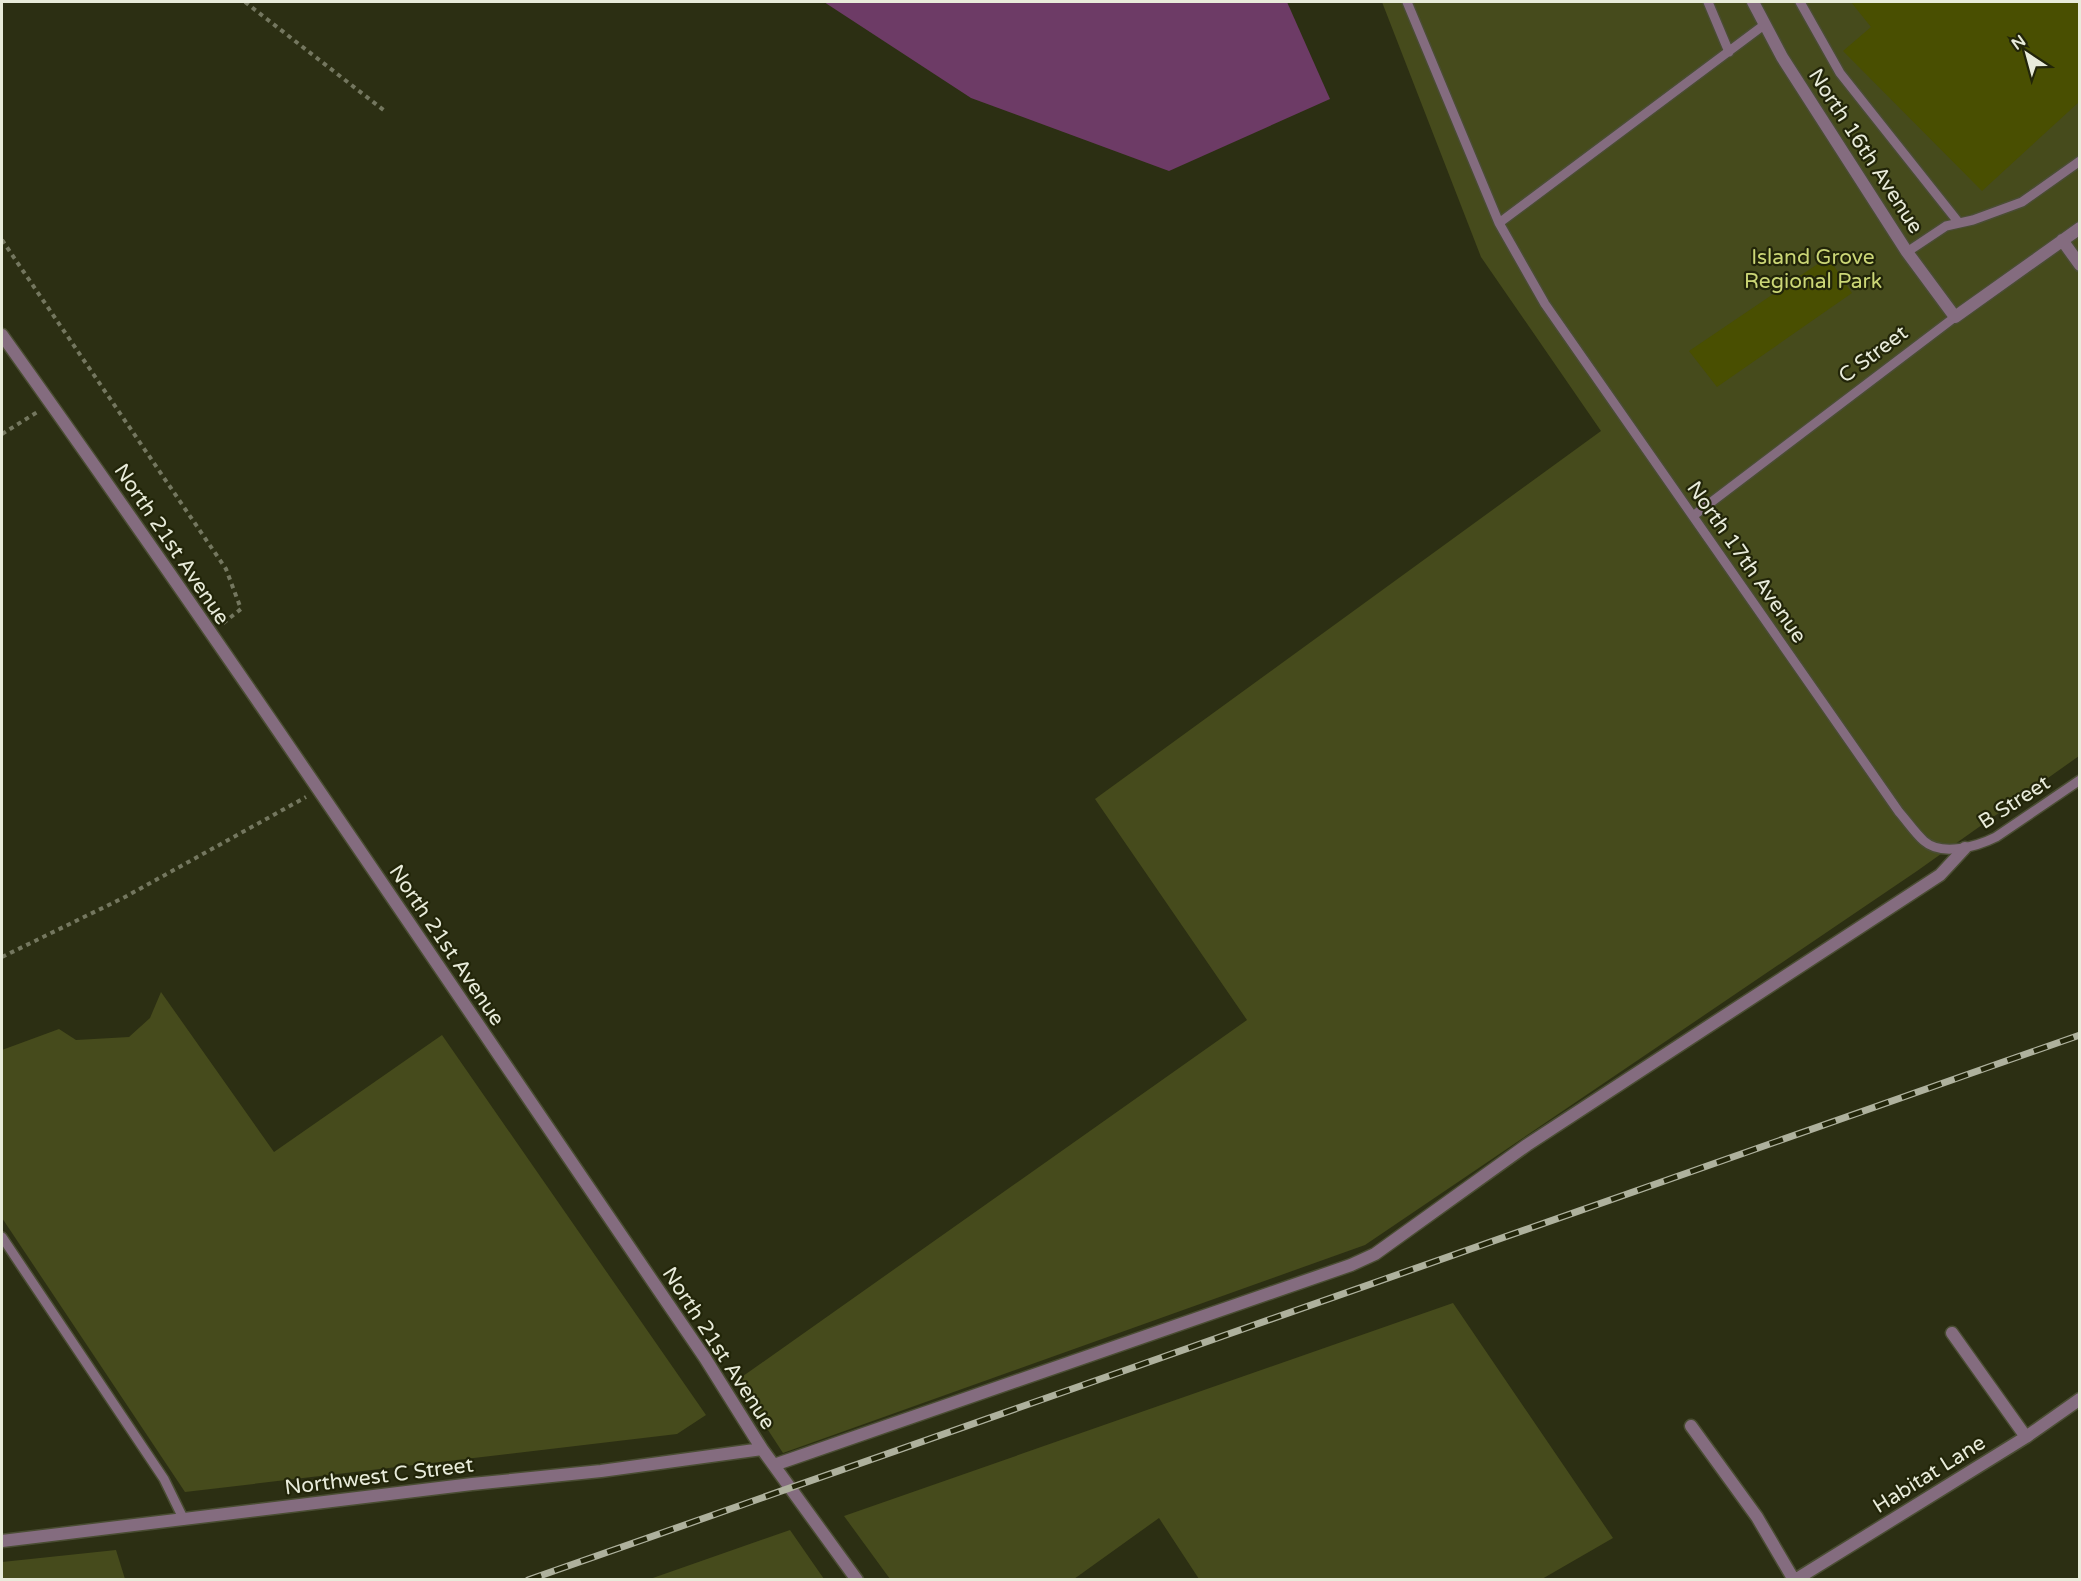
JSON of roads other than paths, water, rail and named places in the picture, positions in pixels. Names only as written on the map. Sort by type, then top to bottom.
[{"type":"street","name":"North 16th Avenue","points":[[1753,2],[1782,57],[1907,252],[1955,317]]},
{"type":"street","name":"C Street","points":[[1955,317],[2079,228]]},
{"type":"street","points":[[2062,240],[2079,265]]},
{"type":"street","name":"North 21st Avenue","points":[[2,335],[210,633],[705,1358],[762,1449],[857,1580]]},
{"type":"street","points":[[774,1466],[1351,1265],[1375,1254],[1527,1144],[1940,875],[1965,848]]},
{"type":"street","points":[[1952,1333],[2026,1437]]},
{"type":"street","name":"Habitat Lane","points":[[1795,1580],[2026,1437],[2079,1399]]},
{"type":"street","points":[[1691,1426],[1757,1517],[1795,1580]]},
{"type":"street","name":"Northwest C Street","points":[[2,1542],[472,1484],[601,1471],[762,1449]]},
{"type":"lane","name":"North 17th Avenue","points":[[1407,2],[1499,223],[1545,304],[1899,812],[1925,843],[1940,848],[1965,848]]},
{"type":"lane","points":[[1708,2],[1729,52]]},
{"type":"lane","points":[[1800,2],[1840,73],[1959,223]]},
{"type":"lane","points":[[1499,223],[1764,25]]},
{"type":"lane","points":[[1907,252],[1946,226],[1973,220],[2022,202],[2079,162]]},
{"type":"lane","name":"C Street","points":[[1693,516],[1955,317]]},
{"type":"lane","name":"B Street","points":[[1965,848],[1982,844],[1996,837],[2079,780]]},
{"type":"lane","points":[[2,1237],[164,1479],[184,1520]]},
{"type":"railway","points":[[528,1580],[2080,1035]]},
{"type":"park label","name":"Island Grove Regional Park","points":[[1813,269]]}]
